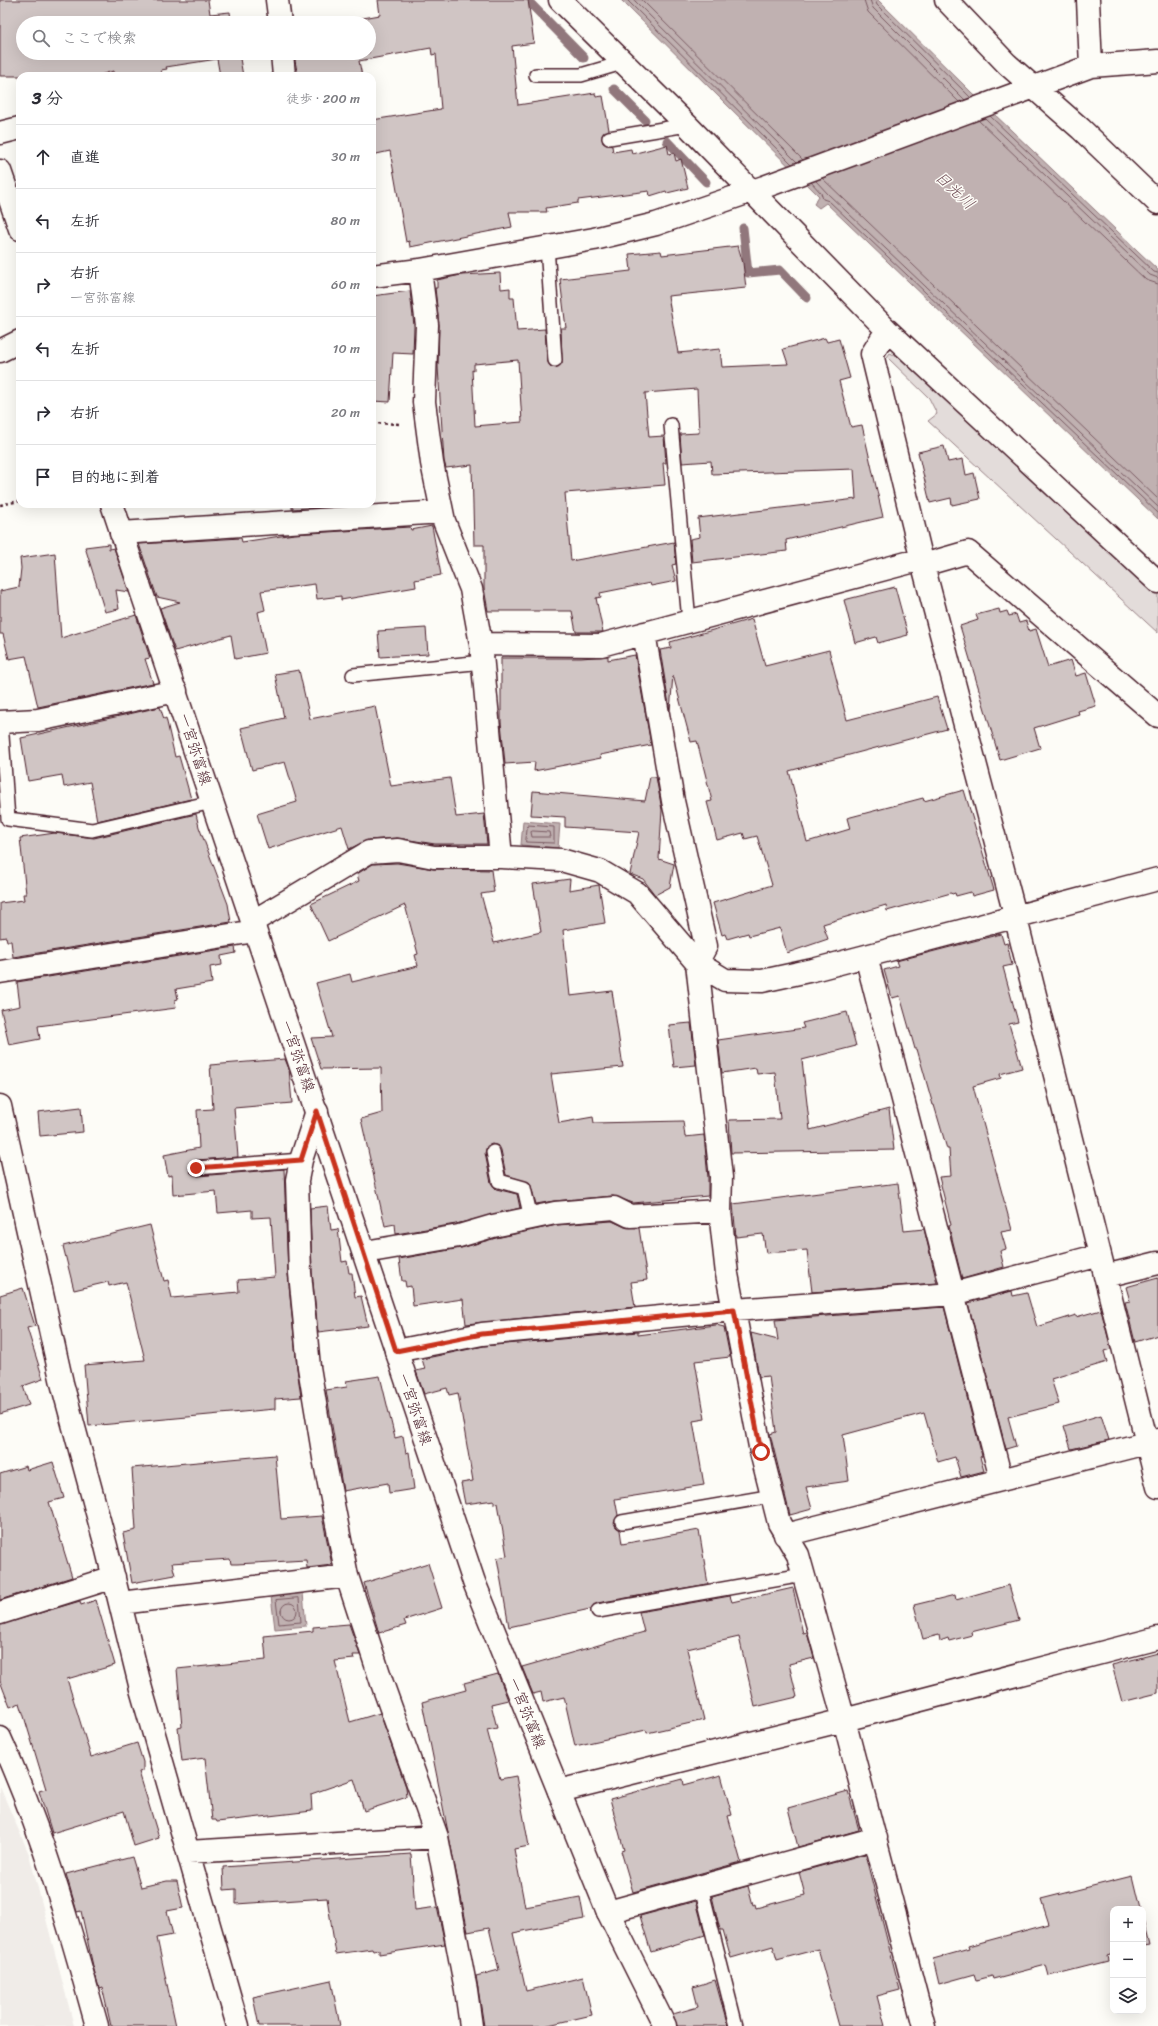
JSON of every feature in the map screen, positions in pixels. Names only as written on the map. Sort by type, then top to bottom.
[{"type":"street","points":[[277,0],[279,16]]},
{"type":"street","points":[[560,0],[622,63],[687,125],[758,189],[887,330],[1158,582]]},
{"type":"street","points":[[946,0],[1030,90],[1158,203]]},
{"type":"street","points":[[1088,0],[1091,66]]},
{"type":"street","points":[[283,60],[284,72]]},
{"type":"street","points":[[376,276],[420,270],[594,239],[656,224],[758,189],[1030,90],[1091,66],[1158,61]]},
{"type":"street","points":[[0,133],[16,129]]},
{"type":"street","points":[[0,171],[16,217]]},
{"type":"street","points":[[420,270],[426,325],[424,402],[432,463],[442,512],[471,589],[482,653],[501,857]]},
{"type":"street","points":[[887,330],[872,354],[923,562],[1015,915],[1105,1276],[1152,1442],[1158,1487]]},
{"type":"street","points":[[0,351],[16,343]]},
{"type":"street","name":"一宮弥富線","points":[[113,508],[474,1582],[608,1912],[665,2026]]},
{"type":"street","points":[[121,533],[442,512]]},
{"type":"street","points":[[482,653],[601,645],[689,621],[968,552],[1158,716]]},
{"type":"street","points":[[644,634],[673,801],[706,946],[697,963],[721,1177],[720,1211],[727,1274],[761,1452],[779,1523],[798,1555],[804,1575],[876,1838],[924,2026]]},
{"type":"street","points":[[0,722],[38,720],[176,692]]},
{"type":"street","points":[[0,972],[254,926],[369,852],[398,850],[434,857],[501,857],[561,860],[600,871],[636,893],[697,963],[725,980],[762,981],[866,956],[1015,915],[1158,879]]},
{"type":"street","points":[[866,956],[1001,1479]]},
{"type":"street","points":[[0,1106],[62,1383],[114,1578],[141,1689],[238,2026]]},
{"type":"street","points":[[317,1111],[301,1160],[297,1180],[300,1273],[309,1367],[324,1458],[347,1576],[382,1683],[437,1837],[466,1990],[471,2026]]},
{"type":"street","points":[[364,1252],[459,1236],[493,1226],[555,1213],[614,1208],[630,1216],[720,1211]]},
{"type":"street","points":[[396,1351],[482,1334],[734,1310],[953,1294],[1100,1255]]},
{"type":"street","points":[[1105,1276],[1158,1263]]},
{"type":"street","points":[[786,1535],[1001,1479],[1152,1442]]},
{"type":"street","points":[[120,1603],[347,1576]]},
{"type":"street","points":[[0,1613],[114,1578]]},
{"type":"street","points":[[559,1791],[844,1720],[1158,1638]]},
{"type":"street","points":[[0,1738],[23,1788],[67,1920],[96,2026]]},
{"type":"street","points":[[188,1852],[437,1837]]},
{"type":"street","points":[[608,1912],[876,1838]]},
{"type":"lane","points":[[536,75],[581,75],[622,63]]},
{"type":"lane","points":[[610,138],[687,125]]},
{"type":"lane","points":[[547,247],[555,360]]},
{"type":"lane","points":[[671,425],[689,621]]},
{"type":"lane","points":[[353,675],[482,653]]},
{"type":"lane","points":[[0,722],[8,819],[92,830],[212,802]]},
{"type":"lane","points":[[493,1152],[499,1181],[524,1188],[531,1218]]},
{"type":"lane","points":[[196,1168],[301,1160]]},
{"type":"lane","points":[[622,1522],[772,1496]]},
{"type":"lane","points":[[598,1611],[804,1575]]},
{"type":"lane","points":[[701,1887],[736,2026]]},
{"type":"path","points":[[0,505],[16,502]]},
{"type":"shaded area","points":[[890,353],[912,364],[1158,592],[1158,633],[928,421],[937,414],[929,398],[887,357]]},
{"type":"shaded area","points":[[0,1787],[29,1854],[74,2026],[0,2026]]},
{"type":"water","name":"日光川","points":[[621,0],[878,0],[971,92],[1158,270],[1158,519],[826,203],[819,208],[814,204],[819,196]]},
{"type":"water","points":[[523,821],[560,824],[558,848],[521,845]]},
{"type":"water","points":[[303,1593],[306,1626],[275,1629],[271,1596]]},
{"type":"building","points":[[0,0],[208,0],[210,14],[230,12],[230,16],[16,16],[16,60],[211,60],[166,67],[167,69],[161,70],[161,72],[16,72],[16,76],[0,76]]},
{"type":"building","points":[[378,0],[528,0],[534,43],[512,46],[518,105],[595,93],[596,97],[603,96],[609,130],[602,135],[603,143],[612,146],[613,152],[631,149],[632,154],[667,145],[669,154],[674,153],[676,161],[681,159],[688,188],[667,193],[666,191],[650,196],[649,191],[578,200],[578,203],[546,208],[547,212],[509,212],[512,227],[410,247],[409,241],[406,242],[390,151],[376,154],[376,119],[441,109],[436,54],[432,55],[431,48],[376,58],[376,16],[374,16],[380,15]]},
{"type":"building","points":[[217,60],[240,60],[242,72],[219,72]]},
{"type":"building","points":[[365,60],[359,61],[361,72],[297,72],[295,61]]},
{"type":"building","points":[[738,246],[743,263],[746,288],[668,296],[678,353],[720,349],[722,367],[788,364],[783,349],[825,338],[827,342],[839,339],[850,378],[839,381],[851,427],[862,425],[883,517],[786,540],[787,551],[692,562],[690,539],[700,537],[698,518],[856,499],[854,469],[712,474],[711,461],[682,463],[680,434],[699,433],[697,389],[645,393],[649,437],[664,436],[666,463],[663,463],[665,485],[565,493],[571,561],[674,542],[676,564],[672,565],[676,581],[651,586],[650,583],[600,593],[601,597],[596,598],[603,632],[576,632],[572,611],[488,611],[484,588],[484,545],[474,545],[472,465],[446,468],[444,461],[438,367],[439,325],[435,288],[437,288],[437,280],[461,275],[500,273],[501,289],[510,288],[510,298],[514,298],[517,331],[545,329],[547,361],[551,367],[556,368],[562,363],[561,328],[566,328],[560,279],[631,271],[629,254],[661,251],[662,255]],"holes":[[[518,360],[522,422],[475,426],[472,370],[474,371],[474,364]]]},
{"type":"building","points":[[410,291],[414,326],[413,354],[393,353],[390,402],[376,401],[376,295]]},
{"type":"building","points":[[944,446],[948,462],[963,459],[966,475],[974,473],[980,499],[952,505],[951,498],[930,503],[918,452]]},
{"type":"building","points":[[432,526],[441,575],[415,580],[416,587],[341,600],[341,596],[317,599],[315,584],[261,591],[265,610],[258,612],[266,653],[235,659],[231,635],[175,651],[160,608],[180,602],[157,597],[139,544],[241,538],[242,542],[294,534],[410,527],[411,530]]},
{"type":"building","points":[[109,544],[109,549],[114,548],[129,592],[116,590],[119,609],[105,612],[85,547]]},
{"type":"building","points":[[55,553],[61,638],[136,615],[150,658],[145,659],[153,683],[38,707],[26,656],[9,659],[3,634],[0,634],[0,591],[19,587],[21,568],[20,558]]},
{"type":"building","points":[[895,587],[908,635],[878,643],[876,637],[855,643],[844,600]]},
{"type":"building","points":[[999,609],[1000,613],[1007,611],[1009,616],[1016,614],[1019,623],[1026,621],[1029,631],[1036,629],[1048,667],[1071,660],[1076,676],[1086,673],[1096,706],[1078,711],[1079,714],[1034,728],[1040,748],[1000,760],[960,626],[978,620],[976,615]]},
{"type":"building","points":[[752,619],[765,666],[829,650],[847,720],[937,697],[947,729],[789,771],[807,842],[850,829],[847,818],[923,798],[924,801],[964,790],[994,890],[972,896],[971,892],[956,896],[955,893],[951,893],[887,911],[886,905],[823,924],[828,939],[787,953],[780,928],[749,936],[748,933],[727,939],[725,934],[722,935],[713,903],[772,885],[757,836],[745,839],[743,833],[717,840],[707,802],[712,801],[697,741],[691,742],[673,675],[670,711],[660,650],[671,648],[670,642]]},
{"type":"building","points":[[426,628],[428,654],[380,657],[378,631]]},
{"type":"building","points":[[635,655],[651,745],[600,755],[601,758],[534,771],[535,762],[505,764],[501,722],[501,658],[581,658],[608,656],[608,660]]},
{"type":"building","points":[[299,670],[310,719],[375,706],[391,786],[450,778],[456,817],[484,814],[487,844],[435,844],[397,838],[368,840],[349,849],[342,826],[268,849],[257,814],[297,802],[285,762],[252,770],[241,728],[284,718],[275,674]]},
{"type":"building","points":[[160,707],[164,719],[166,718],[175,757],[179,756],[191,799],[97,821],[90,782],[64,787],[62,775],[28,781],[21,738]]},
{"type":"building","points":[[650,777],[656,777],[662,810],[659,859],[674,864],[670,887],[655,895],[643,879],[630,874],[639,832],[565,827],[565,817],[531,815],[533,791],[645,801]]},
{"type":"building","points":[[196,814],[199,827],[228,904],[231,922],[13,957],[11,941],[7,941],[6,937],[0,938],[0,903],[24,900],[23,894],[26,894],[20,838],[55,833],[94,838]]},
{"type":"building","points":[[397,863],[434,869],[491,870],[494,892],[481,894],[494,943],[541,932],[533,884],[570,879],[569,890],[599,885],[605,923],[563,930],[570,996],[612,991],[623,1067],[551,1074],[559,1123],[593,1117],[594,1123],[683,1121],[685,1137],[704,1135],[708,1196],[633,1203],[613,1196],[536,1204],[530,1183],[506,1175],[501,1150],[499,1146],[492,1144],[487,1146],[485,1153],[491,1183],[496,1189],[517,1194],[520,1208],[456,1224],[396,1234],[395,1224],[385,1226],[361,1119],[382,1113],[381,1068],[321,1069],[311,1038],[332,1037],[316,983],[350,974],[352,982],[418,966],[415,955],[418,954],[405,905],[328,941],[311,904],[359,881],[357,874],[373,864]]},
{"type":"building","points":[[1001,934],[1004,944],[1007,943],[1012,965],[1003,967],[1018,1022],[1009,1024],[1022,1068],[1000,1074],[1001,1078],[973,1086],[1012,1230],[1001,1232],[1006,1249],[1000,1251],[1004,1267],[962,1279],[939,1177],[951,1176],[949,1149],[947,1149],[917,1049],[915,1049],[900,996],[892,998],[884,970],[898,966],[896,961]]},
{"type":"building","points":[[235,947],[236,953],[221,956],[222,965],[210,967],[212,983],[176,989],[178,999],[175,1000],[176,1008],[38,1026],[40,1039],[9,1045],[1,1010],[20,1006],[17,982]]},
{"type":"building","points":[[847,1012],[856,1046],[802,1060],[810,1130],[889,1109],[894,1150],[731,1153],[729,1120],[780,1119],[775,1072],[757,1074],[756,1068],[722,1073],[718,1040],[804,1028],[802,1023]]},
{"type":"building","points":[[691,1023],[696,1065],[674,1067],[669,1025]]},
{"type":"building","points":[[285,1059],[289,1069],[292,1103],[234,1108],[238,1157],[196,1160],[192,1162],[189,1168],[191,1173],[198,1176],[284,1169],[288,1274],[301,1397],[275,1399],[275,1409],[89,1426],[84,1365],[145,1360],[126,1282],[109,1286],[108,1282],[74,1290],[63,1246],[150,1225],[164,1281],[168,1280],[172,1298],[239,1292],[238,1280],[275,1277],[271,1217],[252,1218],[252,1210],[218,1213],[216,1191],[173,1195],[172,1175],[168,1176],[164,1155],[199,1148],[197,1110],[213,1109],[210,1065]]},
{"type":"building","points":[[81,1107],[83,1132],[40,1136],[38,1112]]},
{"type":"building","points":[[898,1183],[904,1231],[924,1229],[937,1283],[812,1292],[807,1250],[766,1253],[763,1234],[736,1237],[733,1204]]},
{"type":"building","points":[[328,1206],[331,1230],[338,1229],[342,1262],[347,1261],[349,1273],[352,1273],[355,1297],[361,1296],[368,1326],[318,1332],[312,1272],[310,1208]]},
{"type":"building","points":[[612,1221],[625,1227],[639,1228],[647,1280],[631,1282],[635,1307],[466,1324],[463,1299],[413,1306],[411,1286],[406,1287],[405,1281],[402,1281],[399,1259],[461,1248],[496,1238],[557,1225]]},
{"type":"building","points":[[1158,1278],[1158,1335],[1135,1342],[1125,1302],[1130,1301],[1126,1287]]},
{"type":"building","points":[[23,1288],[35,1326],[27,1328],[43,1379],[23,1386],[29,1405],[0,1414],[0,1295]]},
{"type":"building","points":[[1012,1291],[1013,1296],[1027,1293],[1037,1327],[1076,1315],[1076,1317],[1101,1310],[1111,1349],[1104,1351],[1107,1362],[1051,1379],[1059,1404],[1008,1417],[1016,1446],[1006,1449],[968,1303]]},
{"type":"building","points":[[944,1307],[982,1456],[980,1457],[984,1471],[961,1477],[955,1457],[938,1462],[924,1413],[843,1435],[849,1481],[806,1487],[812,1509],[790,1515],[770,1434],[776,1432],[769,1376],[759,1377],[751,1333],[778,1340],[775,1320]]},
{"type":"building","points":[[716,1325],[724,1327],[730,1357],[695,1361],[705,1419],[693,1421],[704,1485],[615,1499],[618,1515],[614,1523],[620,1530],[622,1544],[699,1530],[708,1584],[597,1603],[590,1609],[509,1627],[497,1558],[507,1556],[498,1503],[494,1504],[494,1500],[465,1504],[461,1483],[473,1481],[458,1393],[449,1395],[447,1388],[424,1394],[416,1371],[425,1369],[422,1359],[484,1346],[638,1332],[638,1335]]},
{"type":"building","points":[[380,1376],[395,1438],[403,1436],[406,1453],[409,1452],[414,1489],[389,1493],[388,1483],[343,1491],[326,1390],[347,1387],[346,1381]]},
{"type":"building","points":[[1101,1415],[1109,1440],[1071,1449],[1064,1426]]},
{"type":"building","points":[[275,1455],[281,1519],[322,1516],[332,1565],[307,1568],[306,1560],[231,1564],[230,1559],[172,1563],[175,1575],[132,1583],[123,1533],[136,1530],[132,1468]]},
{"type":"building","points":[[53,1462],[64,1498],[49,1502],[72,1577],[0,1600],[0,1474],[26,1466],[27,1470]]},
{"type":"building","points":[[428,1563],[442,1608],[404,1620],[406,1625],[379,1633],[364,1583]]},
{"type":"building","points":[[1009,1585],[1019,1620],[971,1632],[972,1635],[949,1641],[948,1638],[940,1641],[939,1635],[923,1639],[914,1605],[955,1595],[956,1600]]},
{"type":"building","points":[[793,1588],[803,1634],[807,1633],[814,1658],[789,1664],[797,1697],[755,1707],[739,1637],[687,1649],[704,1720],[647,1733],[646,1730],[575,1746],[564,1697],[543,1702],[541,1692],[533,1694],[522,1667],[644,1632],[639,1612],[730,1596],[732,1602]]},
{"type":"building","points":[[96,1600],[115,1665],[67,1679],[91,1757],[137,1743],[143,1762],[143,1771],[139,1772],[159,1838],[134,1846],[124,1811],[52,1833],[39,1791],[46,1789],[20,1703],[10,1707],[0,1681],[0,1625],[80,1601],[81,1605]]},
{"type":"building","points":[[349,1624],[360,1655],[353,1655],[354,1659],[335,1661],[350,1722],[380,1713],[406,1787],[407,1797],[364,1811],[354,1779],[311,1794],[312,1811],[217,1822],[216,1820],[212,1820],[205,1758],[182,1761],[178,1728],[182,1727],[177,1669],[266,1660],[264,1636],[313,1631],[313,1627]]},
{"type":"building","points":[[1158,1653],[1158,1693],[1122,1702],[1112,1665]]},
{"type":"building","points":[[498,1674],[508,1700],[491,1704],[497,1728],[487,1730],[500,1779],[516,1776],[529,1846],[514,1849],[525,1907],[580,1897],[584,1919],[513,1933],[526,1991],[583,1977],[592,2015],[544,2026],[484,2026],[476,1976],[499,1970],[489,1928],[468,1932],[422,1702],[466,1690],[464,1683]]},
{"type":"building","points":[[721,1775],[732,1815],[728,1816],[741,1862],[633,1892],[621,1851],[624,1850],[610,1799],[683,1779],[684,1785]]},
{"type":"building","points":[[848,1791],[859,1830],[798,1847],[788,1808]]},
{"type":"building","points":[[411,1854],[415,1910],[437,1907],[445,1944],[379,1954],[379,1950],[373,1951],[372,1949],[336,1954],[327,1898],[236,1904],[236,1889],[224,1890],[223,1867]]},
{"type":"building","points":[[865,1854],[900,1990],[877,1996],[885,2026],[839,2026],[818,1949],[777,1960],[773,1946],[731,1958],[723,1930],[720,1930],[712,1896],[748,1886],[753,1905],[755,1904],[756,1908],[805,1895],[799,1872]]},
{"type":"building","points":[[132,1857],[141,1887],[167,1881],[177,1881],[183,1908],[167,1911],[173,1935],[157,1938],[176,2026],[111,2026],[102,1987],[99,1988],[93,1966],[81,1911],[77,1912],[66,1874]]},
{"type":"building","points":[[1132,1876],[1139,1906],[1110,1906],[1110,1955],[1107,1956],[1108,1961],[1049,1976],[1046,1965],[993,1979],[992,1976],[977,1980],[975,1974],[939,1984],[933,1959],[969,1949],[968,1946],[1049,1924],[1041,1899]]},
{"type":"building","points":[[696,1901],[705,1935],[651,1952],[640,1916]]},
{"type":"building","points":[[1146,1932],[1149,1945],[1146,1946]]},
{"type":"building","points":[[331,1980],[340,2026],[259,2026],[253,1997]]},
{"type":"building","points":[[715,1980],[728,2026],[677,2026],[673,2014],[698,2007],[693,1987]]},
{"type":"waterway","points":[[529,2],[584,58]]},
{"type":"waterway","points":[[614,89],[645,120]]},
{"type":"waterway","points":[[667,141],[706,182]]},
{"type":"waterway","points":[[743,228],[748,273],[780,270],[807,298]]},
{"type":"route","points":[[196,1168],[301,1160],[317,1111],[396,1351],[482,1334],[734,1310],[757,1424],[761,1452]]}]
